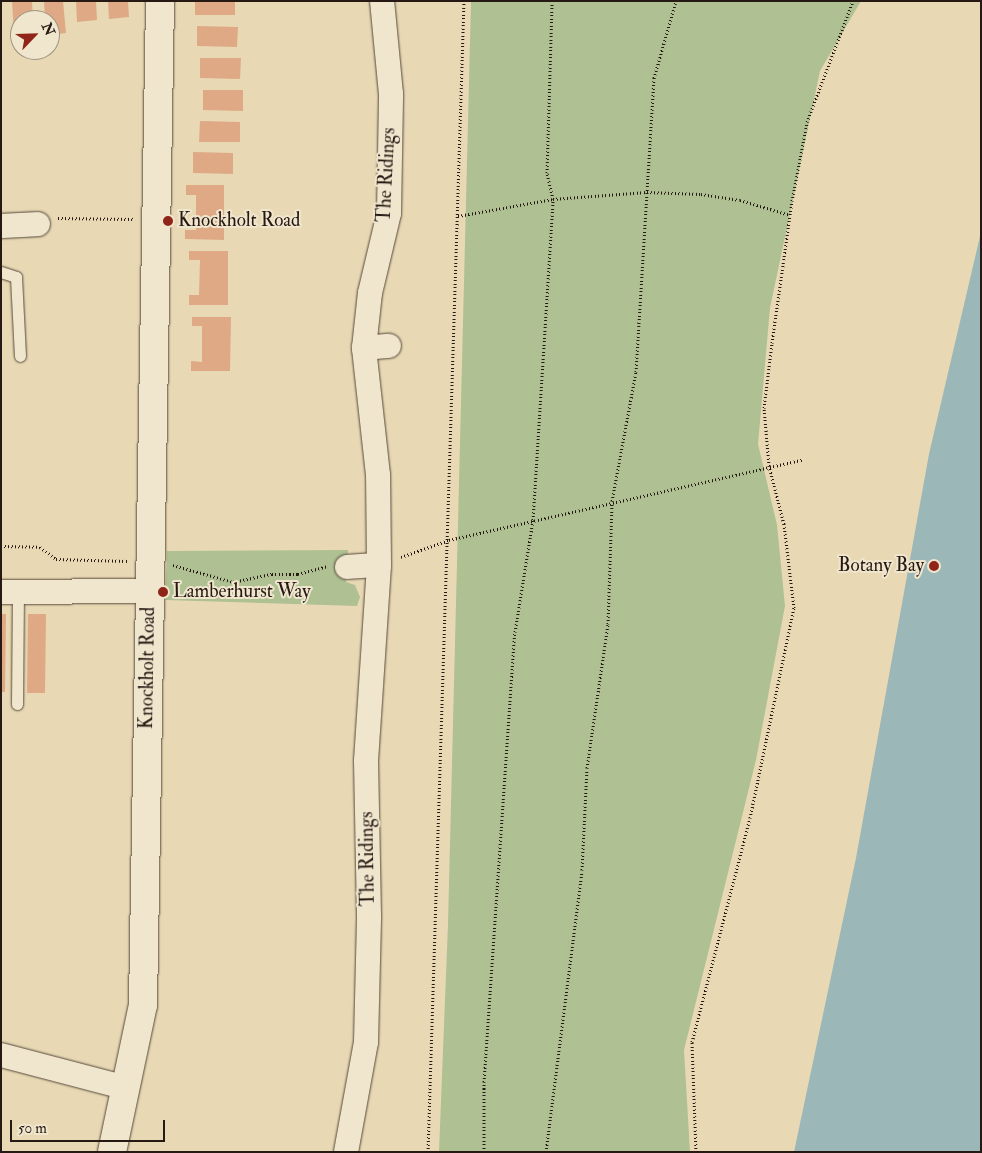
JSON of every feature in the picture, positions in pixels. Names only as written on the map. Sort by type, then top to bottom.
[{"type":"street","name":"Knockholt Road","points":[[112,1152],[143,1006],[160,1]]},
{"type":"street","name":"The Ridings","points":[[346,1152],[366,1042],[369,916],[366,761],[379,565],[378,475],[364,348],[370,292],[388,213],[392,94],[382,1]]},
{"type":"street","points":[[1,226],[38,224]]},
{"type":"street","points":[[364,348],[390,346]]},
{"type":"street","points":[[347,567],[379,565]]},
{"type":"street","points":[[10,593],[149,592]]},
{"type":"street","points":[[1,1055],[127,1088]]},
{"type":"lane","points":[[1,272],[16,277],[20,356]]},
{"type":"lane","points":[[10,593],[17,704]]},
{"type":"path","points":[[428,1152],[449,540],[464,1]]},
{"type":"path","points":[[484,1152],[484,1082],[516,632],[533,520],[553,199],[547,173],[552,1]]},
{"type":"path","points":[[546,1152],[582,870],[587,768],[608,624],[612,501],[636,372],[654,78],[676,1]]},
{"type":"path","points":[[696,1152],[692,1042],[750,818],[794,608],[784,524],[769,466],[764,408],[790,216],[807,122],[853,1]]},
{"type":"path","points":[[458,216],[553,199],[647,192],[708,195],[740,200],[790,216]]},
{"type":"path","points":[[38,224],[52,218],[155,220]]},
{"type":"path","points":[[379,565],[449,540],[612,501],[802,460]]},
{"type":"path","points":[[1,546],[40,547],[56,559],[152,562],[179,566],[233,582],[272,574],[298,574],[333,564],[347,567]]},
{"type":"green space","points":[[471,1],[861,1],[820,71],[770,308],[758,444],[777,525],[785,606],[756,760],[684,1050],[690,1152],[439,1152],[448,924]]},
{"type":"green space","points":[[348,550],[346,582],[355,585],[360,597],[357,606],[165,600],[167,551]]},
{"type":"water","points":[[981,232],[981,1152],[794,1152],[856,858],[929,454]]},
{"type":"building","points":[[12,1],[32,1],[32,10],[13,10]]},
{"type":"building","points":[[44,1],[63,1],[66,33],[60,34],[60,10],[44,10]]},
{"type":"building","points":[[76,1],[96,1],[97,20],[77,22]]},
{"type":"building","points":[[108,1],[128,1],[129,17],[109,19]]},
{"type":"building","points":[[195,1],[235,1],[235,15],[195,15]]},
{"type":"building","points":[[197,26],[238,27],[237,47],[197,46]]},
{"type":"building","points":[[200,58],[241,58],[240,79],[200,78]]},
{"type":"building","points":[[203,90],[243,90],[243,111],[203,110]]},
{"type":"building","points":[[200,121],[240,122],[240,142],[199,142]]},
{"type":"building","points":[[193,152],[233,153],[233,174],[193,173]]},
{"type":"building","points":[[186,185],[224,185],[224,240],[185,239],[185,230],[196,230],[196,195],[186,195]]},
{"type":"building","points":[[189,251],[228,251],[228,305],[189,305],[189,295],[199,295],[200,260],[189,260]]},
{"type":"building","points":[[192,317],[231,317],[230,371],[191,371],[191,361],[202,362],[202,326],[192,326]]},
{"type":"building","points":[[1,614],[6,614],[5,692],[1,692]]},
{"type":"building","points":[[28,614],[46,614],[45,693],[27,693]]},
{"type":"place","name":"Knockholt Road","points":[[168,221]]},
{"type":"place","name":"Botany Bay","points":[[934,566]]},
{"type":"place","name":"Lamberhurst Way","points":[[163,592]]}]
